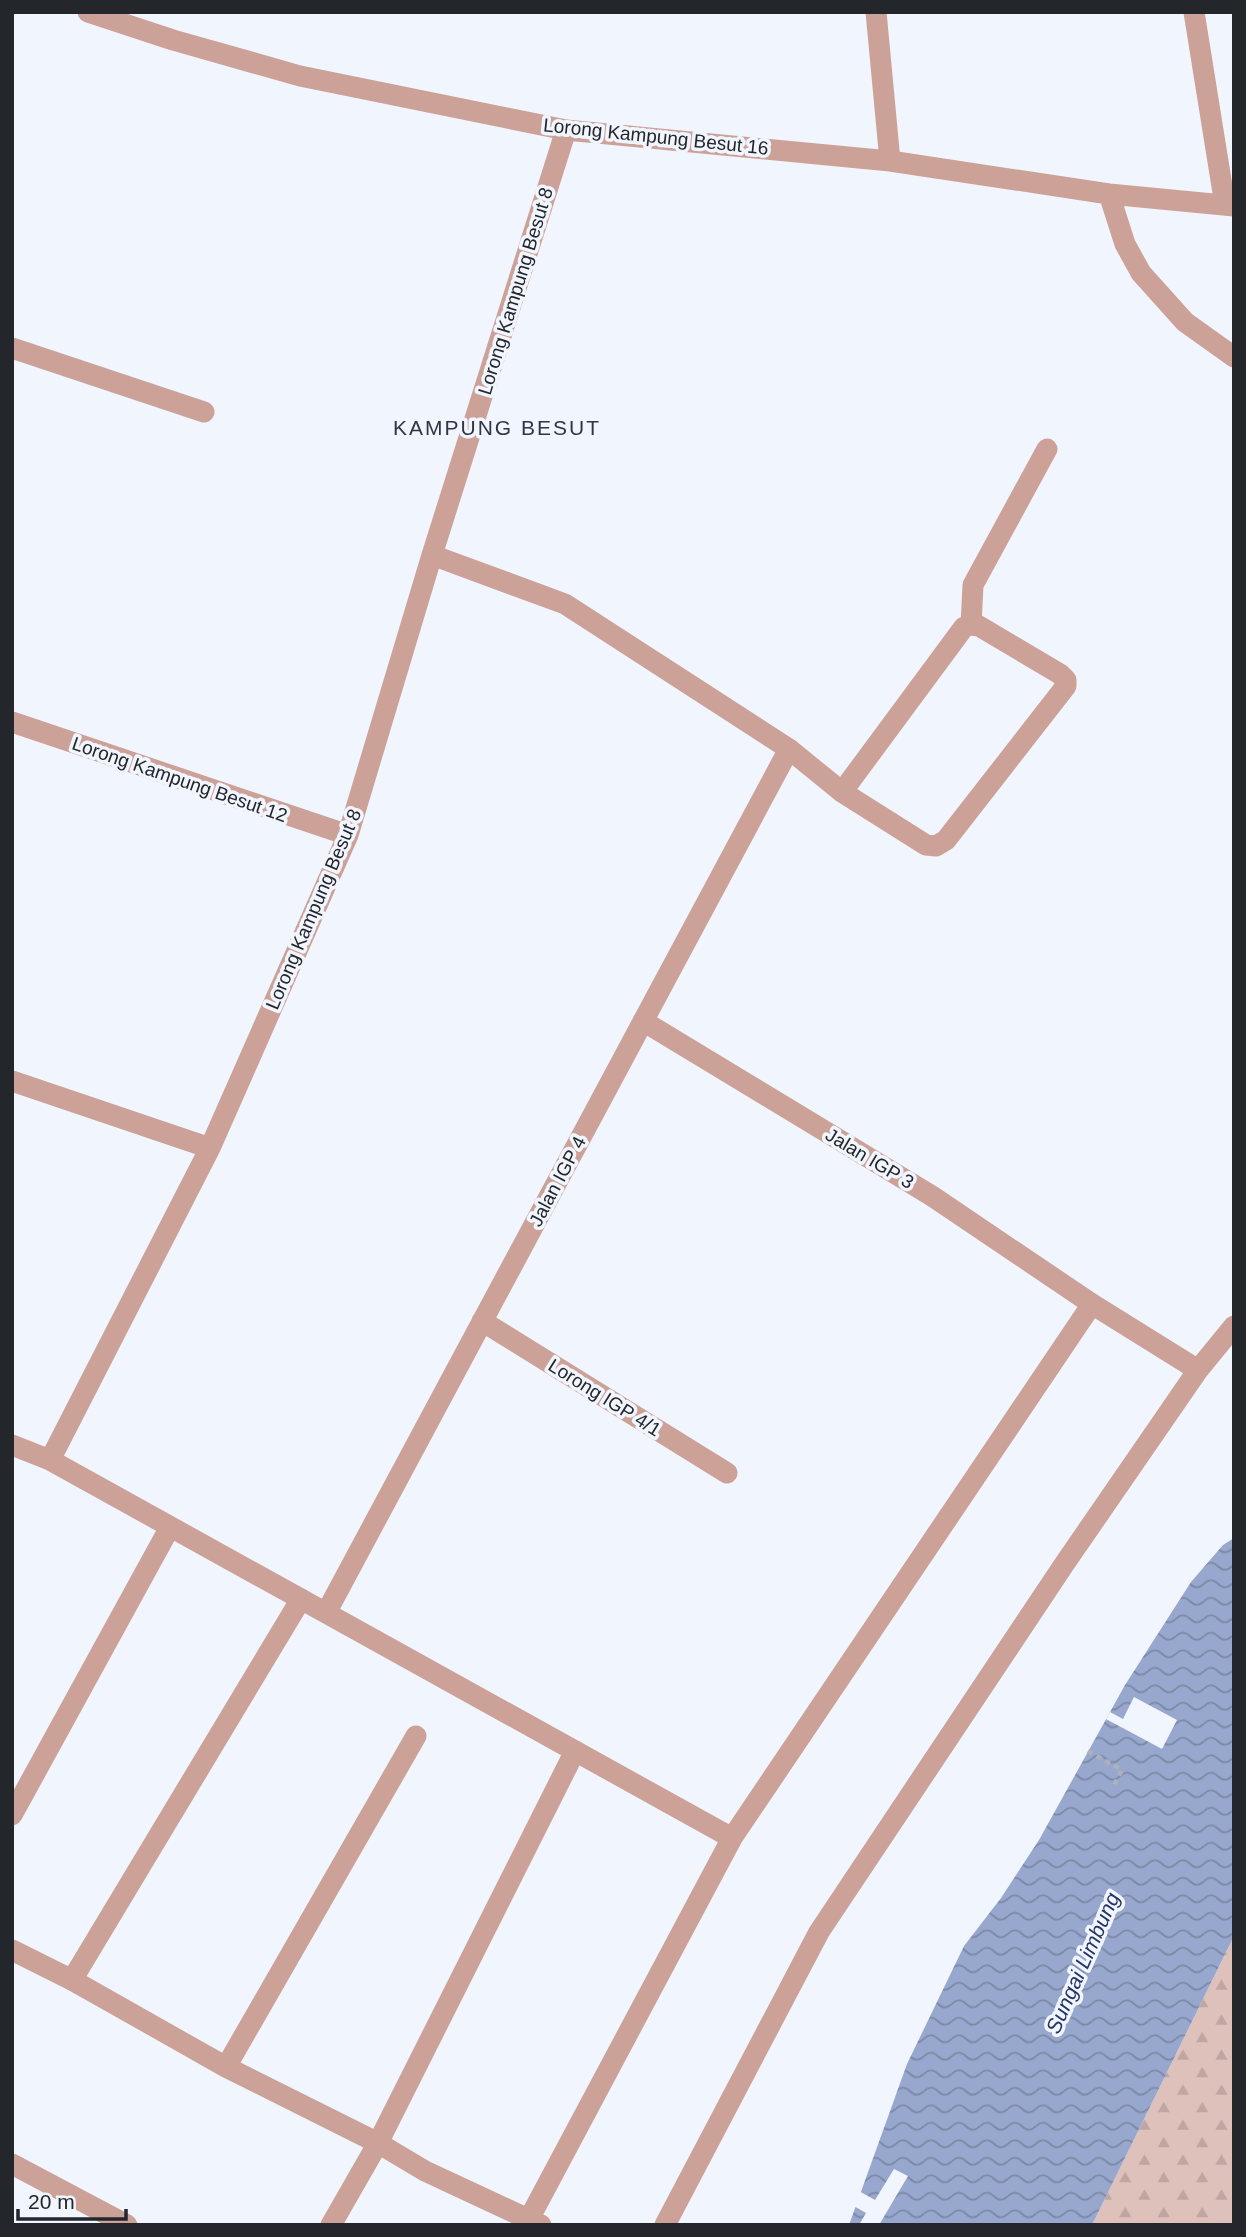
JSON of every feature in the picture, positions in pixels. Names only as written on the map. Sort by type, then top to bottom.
[{"type":"street","name":"Lorong Kampung Besut 16","points":[[88,12],[173,40],[300,76],[566,130],[890,161],[1110,194],[1229,206]]},
{"type":"street","points":[[876,12],[890,161]]},
{"type":"street","points":[[1194,12],[1229,206]]},
{"type":"street","name":"Lorong Kampung Besut 8","points":[[50,1460],[211,1148],[348,835],[432,555],[566,130]]},
{"type":"street","points":[[1110,194],[1125,244],[1141,273],[1185,322],[1234,357]]},
{"type":"street","points":[[12,348],[204,412]]},
{"type":"street","points":[[971,625],[973,585],[1047,449]]},
{"type":"street","points":[[432,555],[565,604],[789,749],[842,792],[926,845],[936,846],[946,840],[1066,686],[1066,680],[979,626],[964,627],[842,792]]},
{"type":"street","name":"Lorong Kampung Besut 12","points":[[12,722],[348,835]]},
{"type":"street","name":"Jalan IGP 4","points":[[326,1613],[789,749]]},
{"type":"street","name":"Jalan IGP 3","points":[[643,1021],[932,1196],[1092,1304],[1198,1370]]},
{"type":"street","points":[[12,1081],[211,1148]]},
{"type":"street","points":[[12,1950],[72,1980],[226,2067],[378,2143],[425,2171],[535,2222],[732,1838],[1092,1304]]},
{"type":"street","name":"Lorong IGP 4/1","points":[[482,1321],[727,1473]]},
{"type":"street","points":[[665,2225],[820,1932],[1070,1555],[1198,1370],[1234,1326]]},
{"type":"street","points":[[12,1446],[50,1460],[732,1838]]},
{"type":"street","points":[[12,1815],[170,1527]]},
{"type":"street","points":[[72,1980],[301,1600]]},
{"type":"street","points":[[226,2067],[416,1736]]},
{"type":"street","points":[[331,2225],[378,2143],[575,1751]]},
{"type":"street","points":[[12,2164],[127,2225]]},
{"type":"path","points":[[1088,1751],[1122,1770],[1112,1787]]},
{"type":"green space","points":[[1234,1936],[1234,2225],[1092,2225]]},
{"type":"water","name":"Sungai Limbung","points":[[1234,1538],[1234,1936],[1092,2225],[849,2225],[907,2064],[964,1946],[1001,1898],[1039,1840],[1125,1685],[1191,1582],[1223,1545]]},
{"type":"pier","points":[[1134,1697],[1177,1720],[1162,1749],[1106,1719],[1110,1712],[1123,1719]]},
{"type":"pier","points":[[894,2169],[908,2176],[879,2225],[859,2225],[866,2213],[852,2205],[857,2190],[875,2200]]},
{"type":"district","name":"KAMPUNG BESUT","points":[[497,428]]}]
